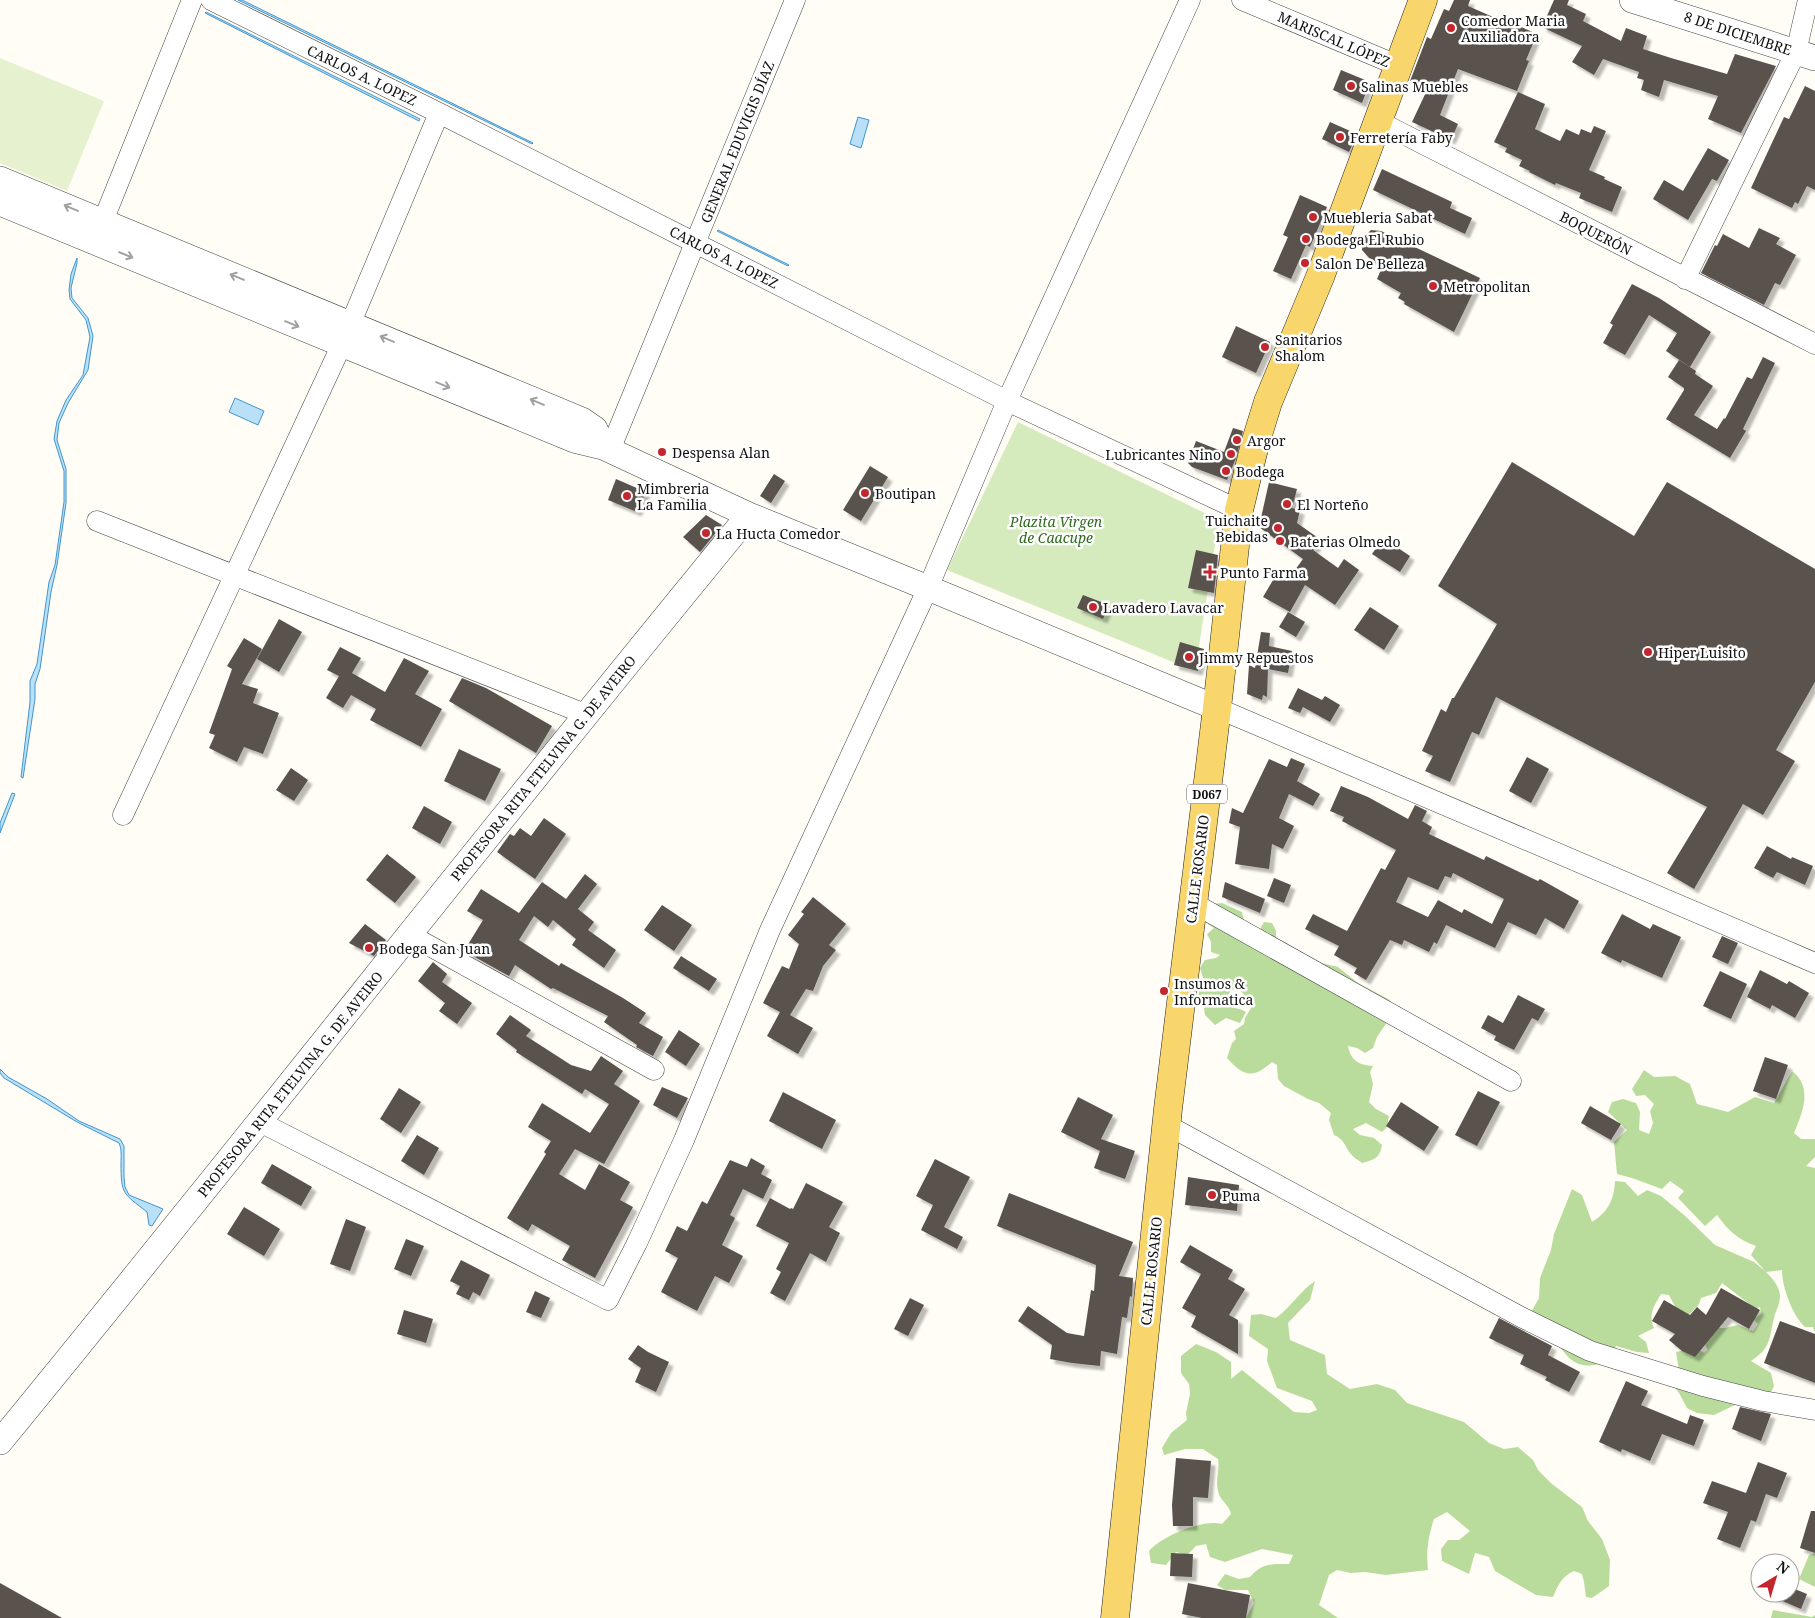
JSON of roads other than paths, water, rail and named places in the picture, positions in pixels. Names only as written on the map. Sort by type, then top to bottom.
[{"type":"main road","name":"CALLE ROSARIO","points":[[1115,1618],[1167,1125],[1218,708],[1239,510],[1255,444],[1268,402],[1320,277],[1423,0]]},
{"type":"street","points":[[99,232],[192,0]]},
{"type":"street","name":"CARLOS A. LOPEZ","points":[[211,0],[439,113],[1007,401],[1239,510]]},
{"type":"street","name":"GENERAL EDUVIGIS DÍAZ","points":[[606,448],[695,243],[795,0]]},
{"type":"street","points":[[260,1122],[608,1300],[637,1243],[684,1140],[770,930],[928,588],[1007,401],[1190,0]]},
{"type":"street","name":"MARISCAL LÓPEZ","points":[[1242,0],[1399,66]]},
{"type":"street","name":"8 DE DICIEMBRE","points":[[1632,0],[1805,55]]},
{"type":"street","points":[[1685,279],[1805,55],[1808,0]]},
{"type":"street","points":[[123,815],[347,334],[439,113]]},
{"type":"street","name":"BOQUERÓN","points":[[1378,121],[1815,344]]},
{"type":"street","points":[[0,179],[99,232],[347,334],[574,440],[606,448],[748,515],[1218,708],[1815,963]]},
{"type":"street","points":[[0,203],[99,232]]},
{"type":"street","name":"PROFESORA RITA ETELVINA G. DE AVEIRO","points":[[0,1442],[260,1122],[585,714],[748,515]]},
{"type":"street","points":[[97,521],[585,714]]},
{"type":"street","points":[[1193,902],[1511,1081]]},
{"type":"street","points":[[410,935],[654,1070]]},
{"type":"street","points":[[1167,1125],[1521,1317],[1590,1351],[1703,1386],[1763,1401],[1815,1410]]},
{"type":"water","points":[[238,0],[242,0],[533,143],[532,144]]},
{"type":"water","points":[[205,13],[420,119],[419,121]]},
{"type":"water","points":[[858,117],[869,120],[861,148],[850,144]]},
{"type":"water","points":[[718,230],[789,265],[717,231]]},
{"type":"water","points":[[77,258],[71,288],[72,298],[88,318],[93,336],[88,370],[68,403],[59,423],[57,440],[66,469],[66,503],[40,669],[35,684],[35,699],[23,778],[21,777],[30,702],[30,681],[37,664],[49,582],[55,565],[64,502],[64,471],[54,439],[57,421],[66,400],[83,375],[90,337],[86,320],[70,299],[71,274]]},
{"type":"water","points":[[235,398],[264,411],[258,425],[229,412]]},
{"type":"water","points":[[12,793],[15,794],[0,833],[0,823]]},
{"type":"water","points":[[0,1069],[8,1077],[47,1099],[79,1121],[120,1139],[124,1146],[125,1187],[129,1195],[163,1209],[152,1226],[149,1225],[147,1212],[128,1197],[123,1188],[119,1143],[77,1122],[4,1078],[0,1073]]},
{"type":"place","name":"Comedor Maria Auxiliadora","points":[[1451,28]]},
{"type":"place","name":"Salinas Muebles","points":[[1351,86]]},
{"type":"place","name":"Ferretería Faby","points":[[1340,137]]},
{"type":"place","name":"Muebleria Sabat","points":[[1313,217]]},
{"type":"place","name":"Bodega El Rubio","points":[[1306,239]]},
{"type":"place","name":"Salon De Belleza","points":[[1305,263]]},
{"type":"place","name":"Metropolitan","points":[[1433,286]]},
{"type":"place","name":"Sanitarios Shalom","points":[[1265,347]]},
{"type":"place","name":"Argor","points":[[1237,440]]},
{"type":"place","name":"Despensa Alan","points":[[662,452]]},
{"type":"place","name":"Lubricantes Nino","points":[[1231,454]]},
{"type":"place","name":"Bodega","points":[[1226,471]]},
{"type":"place","name":"Boutipan","points":[[865,493]]},
{"type":"place","name":"Mimbreria La Familia","points":[[627,496]]},
{"type":"place","name":"El Norteño","points":[[1287,504]]},
{"type":"place","name":"Tuichaite Bebidas","points":[[1278,528]]},
{"type":"place","name":"La Hucta Comedor","points":[[706,533]]},
{"type":"place","name":"Baterias Olmedo","points":[[1280,541]]},
{"type":"place","name":"Punto Farma","points":[[1210,572]]},
{"type":"place","name":"Lavadero Lavacar","points":[[1093,607]]},
{"type":"place","name":"Hiper Luisito","points":[[1648,652]]},
{"type":"place","name":"Jimmy Repuestos","points":[[1189,657]]},
{"type":"place","name":"Bodega San Juan","points":[[369,948]]},
{"type":"place","name":"Insumos & Informatica","points":[[1164,991]]},
{"type":"place","name":"Puma","points":[[1212,1195]]},
{"type":"park label","name":"Plazita Virgen de Caacupe","points":[[1056,530]]}]
